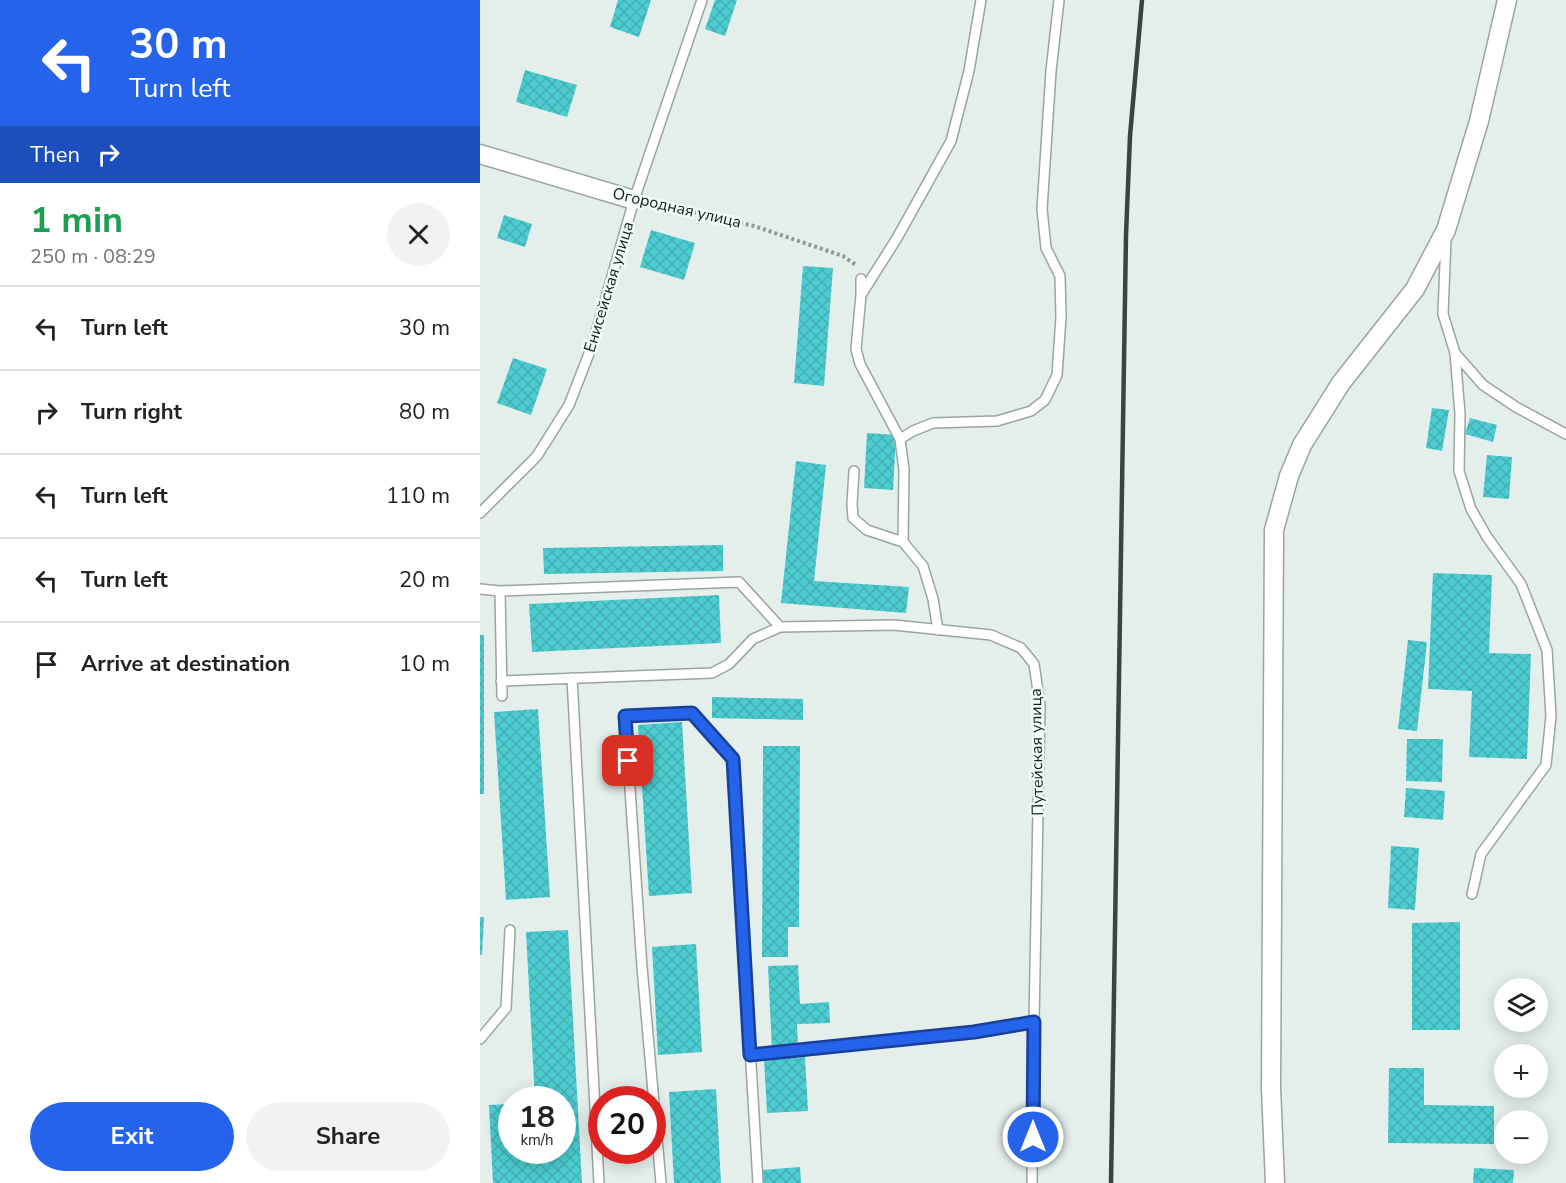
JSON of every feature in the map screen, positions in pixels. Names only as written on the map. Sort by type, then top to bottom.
[{"type":"street","points":[[1275,1183],[1271,1088],[1274,530],[1289,476],[1302,445],[1341,383],[1415,289],[1446,230],[1479,121],[1507,0]]},
{"type":"street","name":"Огородная улица","points":[[480,154],[634,200]]},
{"type":"lane","name":"Енисейская улица","points":[[480,513],[537,456],[568,405],[592,346],[634,200],[702,0]]},
{"type":"lane","points":[[861,295],[897,238],[951,141],[969,72],[981,0]]},
{"type":"lane","points":[[900,439],[933,423],[998,421],[1031,411],[1045,400],[1057,375],[1061,317],[1060,276],[1046,248],[1042,209],[1051,71],[1059,0]]},
{"type":"lane","points":[[1446,230],[1443,314],[1455,354],[1460,414],[1459,471],[1471,509],[1487,537],[1521,584],[1547,651],[1551,716],[1546,765],[1481,854],[1472,894]]},
{"type":"lane","points":[[861,279],[856,349],[860,364],[900,439],[904,470],[903,542]]},
{"type":"lane","points":[[1455,354],[1483,385],[1516,407],[1566,434]]},
{"type":"lane","points":[[854,471],[853,518],[867,530],[903,542],[923,566],[933,599],[938,630]]},
{"type":"lane","points":[[480,589],[500,591],[738,582],[780,627]]},
{"type":"lane","points":[[500,591],[502,696]]},
{"type":"lane","name":"Путейская улица","points":[[501,681],[712,674],[729,664],[753,639],[780,627],[894,625],[991,635],[1021,648],[1034,664],[1040,705],[1032,1183]]},
{"type":"lane","points":[[572,678],[599,1183]]},
{"type":"lane","points":[[661,1183],[642,967],[625,716],[692,713],[733,759],[758,1183]]},
{"type":"lane","points":[[480,1039],[506,1008],[510,930]]},
{"type":"lane","points":[[750,1055],[974,1032],[1034,1022]]},
{"type":"path","name":"Огородная улица","points":[[634,200],[754,226],[843,256],[859,267],[861,279]]},
{"type":"building","points":[[618,0],[651,0],[639,37],[610,27]]},
{"type":"building","points":[[715,0],[737,0],[725,36],[705,29]]},
{"type":"building","points":[[525,70],[577,85],[567,117],[516,102]]},
{"type":"building","points":[[504,215],[532,224],[525,247],[497,238]]},
{"type":"building","points":[[651,230],[695,243],[684,280],[640,267]]},
{"type":"building","points":[[803,266],[833,268],[824,386],[794,383]]},
{"type":"building","points":[[513,358],[547,369],[531,415],[497,403]]},
{"type":"building","points":[[1432,408],[1449,410],[1442,451],[1426,448]]},
{"type":"building","points":[[1470,418],[1497,425],[1493,442],[1465,434]]},
{"type":"building","points":[[867,433],[896,435],[893,490],[864,488]]},
{"type":"building","points":[[1487,455],[1512,457],[1509,499],[1483,497]]},
{"type":"building","points":[[796,461],[826,465],[814,581],[909,587],[906,613],[781,603]]},
{"type":"building","points":[[723,545],[723,571],[544,574],[543,548]]},
{"type":"building","points":[[1433,573],[1492,575],[1489,653],[1531,654],[1527,759],[1469,757],[1472,691],[1428,689]]},
{"type":"building","points":[[719,595],[721,643],[532,652],[529,604]]},
{"type":"building","points":[[480,635],[484,635],[484,794],[480,794]]},
{"type":"building","points":[[1408,640],[1427,642],[1417,731],[1398,729]]},
{"type":"building","points":[[712,697],[803,699],[803,720],[712,718]]},
{"type":"building","points":[[538,709],[550,897],[506,900],[494,712]]},
{"type":"building","points":[[682,722],[692,893],[649,896],[638,725]]},
{"type":"building","points":[[1407,739],[1443,739],[1442,782],[1406,781]]},
{"type":"building","points":[[763,746],[800,746],[799,927],[788,927],[788,957],[762,957]]},
{"type":"building","points":[[1406,788],[1445,791],[1443,820],[1404,817]]},
{"type":"building","points":[[1391,846],[1419,848],[1415,910],[1388,908]]},
{"type":"building","points":[[480,917],[484,917],[482,955],[480,955]]},
{"type":"building","points":[[1460,922],[1460,1030],[1412,1030],[1412,923]]},
{"type":"building","points":[[568,930],[582,1183],[493,1183],[489,1105],[498,1105],[498,1164],[576,1164],[576,1086],[534,1086],[526,932]]},
{"type":"building","points":[[696,944],[702,1052],[658,1055],[652,947]]},
{"type":"building","points":[[798,965],[800,1004],[829,1002],[830,1023],[797,1024],[798,1049],[772,1051],[768,966]]},
{"type":"building","points":[[805,1057],[808,1111],[767,1113],[764,1059]]},
{"type":"building","points":[[1389,1068],[1424,1068],[1424,1105],[1494,1106],[1494,1144],[1388,1143]]},
{"type":"building","points":[[716,1089],[721,1183],[674,1183],[669,1092]]},
{"type":"building","points":[[800,1167],[801,1183],[763,1183],[762,1170]]},
{"type":"building","points":[[1474,1168],[1514,1170],[1513,1183],[1473,1183]]},
{"type":"railway","points":[[1111,1183],[1126,235],[1130,136],[1142,0]]},
{"type":"route","points":[[628,761],[625,716],[692,713],[733,759],[750,1055],[974,1032],[1034,1022],[1033,1137]]}]
